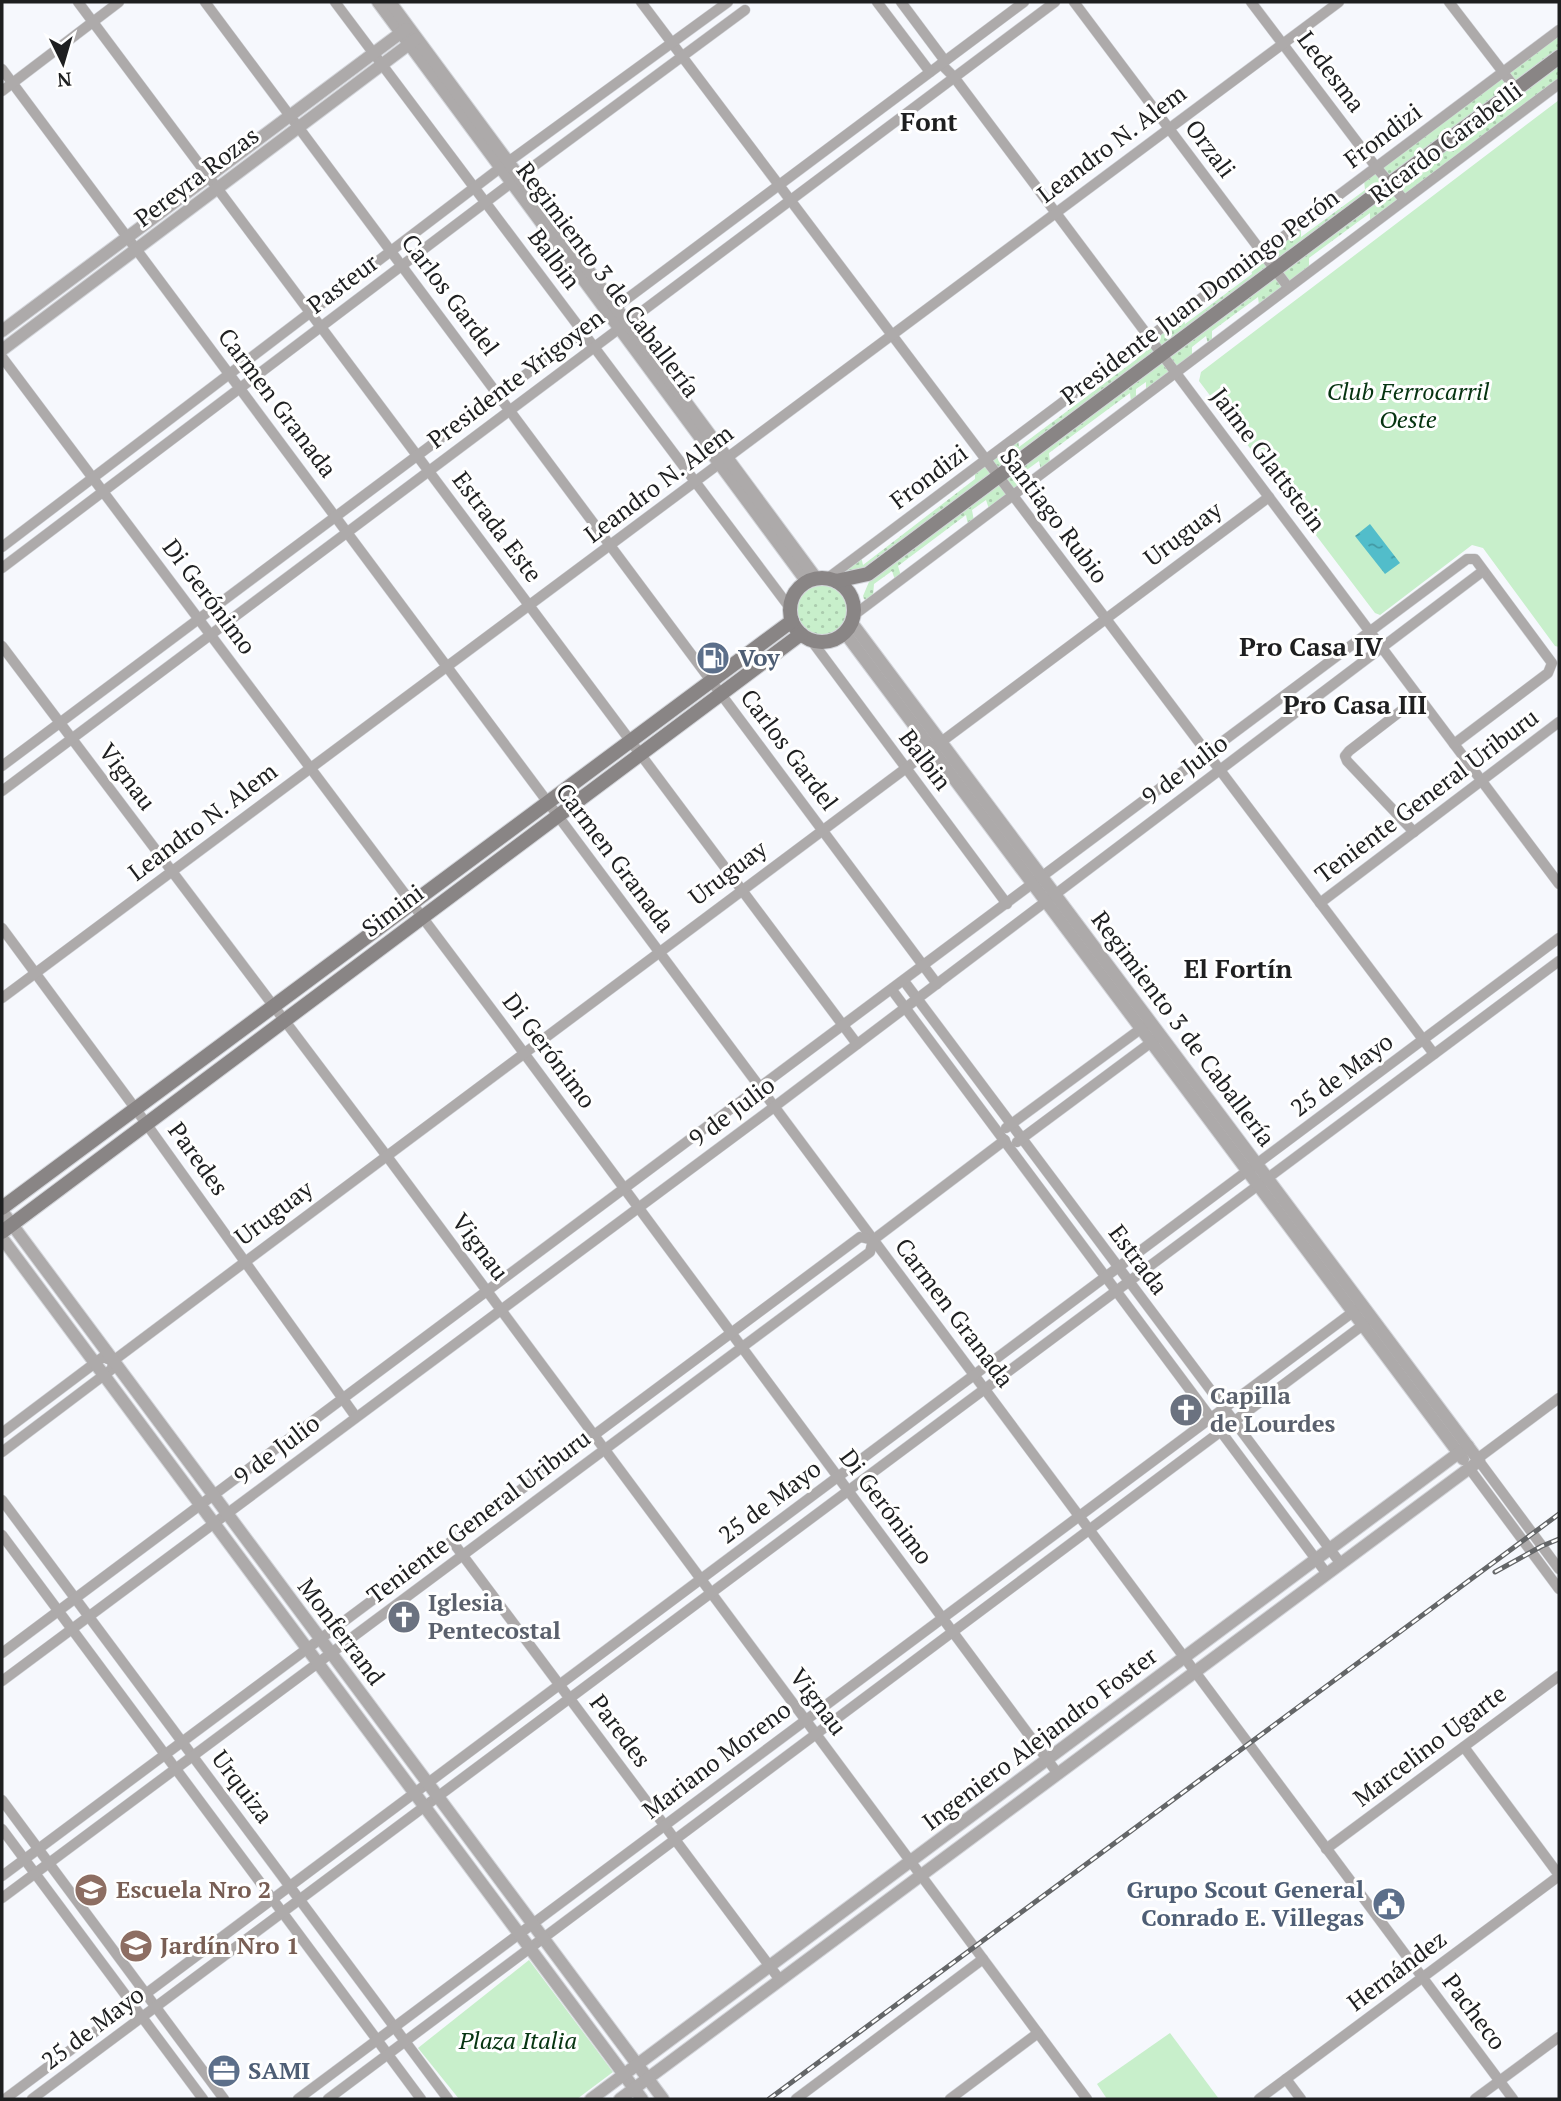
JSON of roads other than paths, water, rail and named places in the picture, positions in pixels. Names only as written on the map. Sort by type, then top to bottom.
[{"type":"main road","name":"Presidente Juan Domingo Perón","points":[[822,580],[868,574],[1559,57]]},
{"type":"main road","points":[[851,620],[852,597],[847,589],[822,580],[798,588],[792,598],[791,614],[806,637],[829,641],[851,620],[868,574]]},
{"type":"main road","name":"Simini","points":[[2,1209],[711,681],[791,614]]},
{"type":"main road","name":"Simini","points":[[7,1228],[721,694],[806,637]]},
{"type":"street","name":"Estrada Este","points":[[78,2],[857,1044]]},
{"type":"street","points":[[2,91],[119,2]]},
{"type":"street","name":"Carlos Gardel","points":[[205,2],[937,984]]},
{"type":"street","name":"Balbin","points":[[335,2],[791,614]]},
{"type":"street","name":"Regimiento 3 de Caballería","points":[[378,2],[405,29]]},
{"type":"street","name":"Regimiento 3 de Caballería","points":[[390,2],[405,29],[724,462],[822,580]]},
{"type":"street","name":"Santiago Rubio","points":[[641,2],[1434,1054]]},
{"type":"street","name":"Pasteur","points":[[2,547],[504,165],[728,2]]},
{"type":"street","points":[[877,2],[930,72]]},
{"type":"street","name":"Jaime Glattstein","points":[[901,2],[954,77],[1559,884]]},
{"type":"street","name":"Presidente Yrigoyen","points":[[2,766],[1024,2]]},
{"type":"street","name":"Presidente Yrigoyen","points":[[2,791],[1055,2]]},
{"type":"street","name":"Orzali","points":[[1074,2],[1288,287]]},
{"type":"street","name":"Ledesma","points":[[1251,2],[1404,200]]},
{"type":"street","name":"Leandro N. Alem","points":[[2,998],[1339,2]]},
{"type":"street","points":[[1448,2],[1516,89]]},
{"type":"street","name":"Pasteur","points":[[2,568],[515,180],[745,10]]},
{"type":"street","name":"Pereyra Rozas","points":[[2,331],[405,29]]},
{"type":"street","name":"Frondizi","points":[[822,580],[1559,30]]},
{"type":"street","name":"Pereyra Rozas","points":[[2,350],[414,41]]},
{"type":"street","name":"Carmen Granada","points":[[2,69],[1249,1745]]},
{"type":"street","name":"Ricardo Carabelli","points":[[851,620],[1012,495],[1559,84]]},
{"type":"street","name":"Di Gerónimo","points":[[2,357],[412,903],[1058,1774]]},
{"type":"street","name":"Uruguay","points":[[2,1452],[104,1376],[112,1369],[113,1361],[1269,496]]},
{"type":"street","name":"9 de Julio","points":[[2,1653],[1467,559],[1475,559],[1483,570],[1382,647],[774,1107],[2,1681]]},
{"type":"street","points":[[1454,744],[1548,673],[1552,663],[1483,570]]},
{"type":"street","name":"Regimiento 3 de Caballería","points":[[851,620],[936,745],[1475,1463]]},
{"type":"street","name":"Balbin","points":[[806,637],[1007,904]]},
{"type":"street","name":"Vignau","points":[[2,646],[501,1310],[1087,2099]]},
{"type":"street","points":[[1413,832],[1345,756],[1419,697]]},
{"type":"street","name":"Teniente General Uriburu","points":[[1320,903],[1559,722]]},
{"type":"street","name":"Paredes","points":[[2,928],[147,1124],[356,1417]]},
{"type":"street","name":"25 de Mayo","points":[[5,2099],[1559,938]]},
{"type":"street","name":"25 de Mayo","points":[[32,2099],[1559,961]]},
{"type":"street","name":"Estrada","points":[[904,981],[1341,1564]]},
{"type":"street","name":"Estrada","points":[[892,990],[1327,1574]]},
{"type":"street","points":[[1146,1025],[1002,1131],[1005,1140],[1014,1144],[1156,1038]]},
{"type":"street","name":"Teniente General Uriburu","points":[[2,1898],[870,1252],[873,1240],[1005,1140]]},
{"type":"street","name":"Monferrand","points":[[2,1209],[7,1228],[113,1361],[663,2099]]},
{"type":"street","name":"Teniente General Uriburu","points":[[2,1876],[859,1237],[873,1240]]},
{"type":"street","name":"Monferrand","points":[[2,1238],[638,2094]]},
{"type":"street","name":"Mariano Moreno","points":[[298,2099],[1358,1308]]},
{"type":"street","name":"Mariano Moreno","points":[[328,2099],[1368,1321]]},
{"type":"street","points":[[2,1433],[103,1357],[113,1361]]},
{"type":"street","points":[[1475,1463],[1559,1398]]},
{"type":"street","name":"Ingeniero Alejandro Foster","points":[[591,2099],[1463,1450]]},
{"type":"street","points":[[1475,1463],[1559,1569]]},
{"type":"street","points":[[1475,1463],[1523,1540],[1559,1589]]},
{"type":"street","name":"Ingeniero Alejandro Foster","points":[[620,2099],[638,2094],[647,2079],[1475,1463]]},
{"type":"street","name":"Urquiza","points":[[2,1500],[448,2099]]},
{"type":"street","name":"Urquiza","points":[[2,1535],[421,2099]]},
{"type":"street","name":"Paredes","points":[[452,1541],[780,1980]]},
{"type":"street","name":"Marcelino Ugarte","points":[[1326,1849],[1559,1676]]},
{"type":"street","name":"Pacheco","points":[[1249,1745],[1513,2099]]},
{"type":"street","points":[[1464,1747],[1559,1876]]},
{"type":"street","points":[[2,1800],[224,2099]]},
{"type":"street","points":[[2,1829],[203,2099]]},
{"type":"street","name":"Hernández","points":[[1259,2099],[1559,1876]]},
{"type":"street","points":[[796,2099],[983,1959]]},
{"type":"street","points":[[950,2099],[1038,2033]]},
{"type":"street","points":[[1475,2099],[1559,2037]]},
{"type":"street","points":[[1286,2079],[1301,2099]]},
{"type":"street","points":[[2,2095],[5,2099]]},
{"type":"water","points":[[1370,524],[1400,563],[1385,574],[1355,536]]},
{"type":"railway","points":[[769,2099],[1559,1514]]},
{"type":"railway","points":[[1495,1572],[1559,1539]]},
{"type":"place","name":"Voy","points":[[713,658]]},
{"type":"place","name":"Capilla de Lourdes","points":[[1186,1410]]},
{"type":"place","name":"Iglesia Pentecostal","points":[[404,1617]]},
{"type":"place","name":"Escuela Nro 2","points":[[91,1890]]},
{"type":"place","name":"Grupo Scout General Conrado E. Villegas","points":[[1389,1904]]},
{"type":"place","name":"Jardín Nro 1","points":[[136,1946]]},
{"type":"place","name":"SAMI","points":[[224,2071]]},
{"type":"district","name":"Font","points":[[929,122]]},
{"type":"district","name":"Pro Casa IV","points":[[1311,647]]},
{"type":"district","name":"Pro Casa III","points":[[1355,705]]},
{"type":"district","name":"El Fortín","points":[[1238,969]]},
{"type":"park label","name":"Club Ferrocarril Oeste","points":[[1408,406]]},
{"type":"park label","name":"Plaza Italia","points":[[518,2041]]}]
